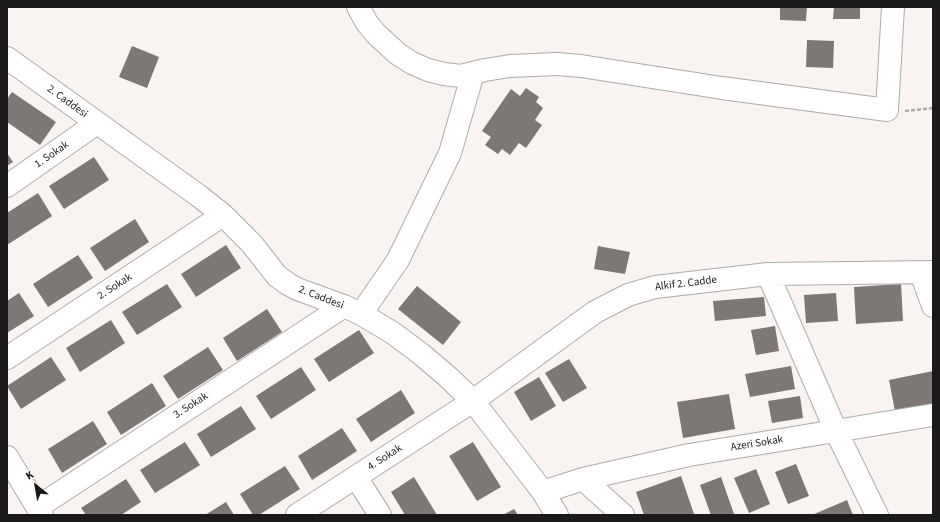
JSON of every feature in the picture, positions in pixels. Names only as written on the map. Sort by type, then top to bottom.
[{"type":"street","points":[[358,7],[367,23],[381,40],[398,54],[412,63],[428,70],[444,74],[461,76],[510,66],[558,64],[581,66],[722,88],[887,110],[893,7]]},
{"type":"street","name":"2. Caddesi","points":[[7,58],[199,196],[223,215],[252,244],[277,276],[288,284],[302,291],[353,310],[393,333],[448,376],[473,401],[543,492],[556,515]]},
{"type":"street","points":[[353,310],[398,260],[450,154],[473,73]]},
{"type":"street","name":"1. Sokak","points":[[7,186],[97,124]]},
{"type":"street","name":"2. Sokak","points":[[7,358],[223,215]]},
{"type":"street","points":[[927,273],[933,306]]},
{"type":"street","name":"Alkif 2. Cadde","points":[[473,401],[595,312],[628,295],[654,287],[768,274],[927,273]]},
{"type":"street","points":[[768,274],[836,431],[877,515]]},
{"type":"street","name":"3. Sokak","points":[[40,511],[353,310]]},
{"type":"street","name":"4. Sokak","points":[[297,515],[473,401]]},
{"type":"street","name":"Azeri Sokak","points":[[543,492],[583,479],[690,455],[933,415]]},
{"type":"street","points":[[7,457],[40,511]]},
{"type":"street","points":[[356,477],[380,515]]},
{"type":"street","points":[[583,479],[623,515]]},
{"type":"path","points":[[887,110],[908,111],[933,108]]},
{"type":"building","points":[[780,7],[807,7],[806,21],[780,20]]},
{"type":"building","points":[[834,7],[860,7],[860,19],[833,19]]},
{"type":"building","points":[[807,40],[834,41],[833,68],[806,67]]},
{"type":"building","points":[[132,46],[159,57],[147,88],[119,77]]},
{"type":"building","points":[[526,88],[539,97],[536,102],[543,108],[535,120],[542,125],[526,148],[519,143],[510,155],[502,149],[498,154],[485,145],[491,137],[482,131],[511,89],[520,96]]},
{"type":"building","points":[[12,92],[56,122],[40,145],[7,122],[7,99]]},
{"type":"building","points":[[7,153],[13,162],[7,166]]},
{"type":"building","points":[[94,157],[109,180],[64,209],[49,186]]},
{"type":"building","points":[[38,193],[52,216],[7,245],[7,213]]},
{"type":"building","points":[[135,219],[149,242],[105,271],[90,248]]},
{"type":"building","points":[[226,245],[241,268],[196,297],[181,274]]},
{"type":"building","points":[[598,246],[630,252],[625,274],[594,269]]},
{"type":"building","points":[[78,255],[93,278],[48,307],[33,284]]},
{"type":"building","points":[[167,284],[182,307],[137,335],[122,312]]},
{"type":"building","points":[[901,284],[903,321],[856,324],[854,287]]},
{"type":"building","points":[[417,286],[461,322],[443,345],[398,309]]},
{"type":"building","points":[[19,293],[34,316],[7,333],[7,301]]},
{"type":"building","points":[[836,293],[838,321],[806,323],[804,295]]},
{"type":"building","points":[[764,297],[766,316],[715,321],[713,301]]},
{"type":"building","points":[[267,309],[282,332],[237,361],[223,338]]},
{"type":"building","points":[[111,320],[125,343],[80,372],[66,348]]},
{"type":"building","points":[[775,326],[779,351],[756,355],[751,330]]},
{"type":"building","points":[[359,330],[374,353],[329,382],[314,359]]},
{"type":"building","points":[[208,347],[223,370],[178,399],[163,376]]},
{"type":"building","points":[[51,357],[66,380],[21,409],[7,386]]},
{"type":"building","points":[[569,359],[587,388],[563,402],[545,373]]},
{"type":"building","points":[[791,366],[795,389],[750,397],[745,374]]},
{"type":"building","points":[[301,367],[316,390],[271,419],[256,396]]},
{"type":"building","points":[[933,371],[933,404],[895,411],[889,380]]},
{"type":"building","points":[[539,377],[556,406],[531,421],[514,392]]},
{"type":"building","points":[[152,383],[166,406],[121,435],[107,412]]},
{"type":"building","points":[[401,390],[415,413],[371,442],[356,419]]},
{"type":"building","points":[[729,394],[735,429],[683,438],[677,402]]},
{"type":"building","points":[[800,396],[803,418],[772,423],[768,401]]},
{"type":"building","points":[[241,406],[256,429],[211,457],[197,434]]},
{"type":"building","points":[[93,421],[107,444],[62,473],[48,449]]},
{"type":"building","points":[[342,428],[357,451],[312,480],[298,456]]},
{"type":"building","points":[[185,442],[200,465],[155,493],[140,470]]},
{"type":"building","points":[[473,442],[501,487],[477,501],[449,456]]},
{"type":"building","points":[[796,464],[809,496],[788,504],[775,472]]},
{"type":"building","points":[[285,466],[300,489],[259,515],[253,515],[240,494]]},
{"type":"building","points":[[756,469],[770,504],[749,513],[734,478]]},
{"type":"building","points":[[681,476],[694,514],[644,515],[636,492]]},
{"type":"building","points":[[414,477],[437,515],[405,515],[391,492]]},
{"type":"building","points":[[721,477],[734,514],[711,515],[700,485]]},
{"type":"building","points":[[126,479],[141,502],[121,515],[86,515],[81,508]]},
{"type":"building","points":[[847,500],[853,515],[812,515]]},
{"type":"building","points":[[226,502],[234,515],[205,515]]},
{"type":"building","points":[[514,509],[518,515],[503,515]]}]
